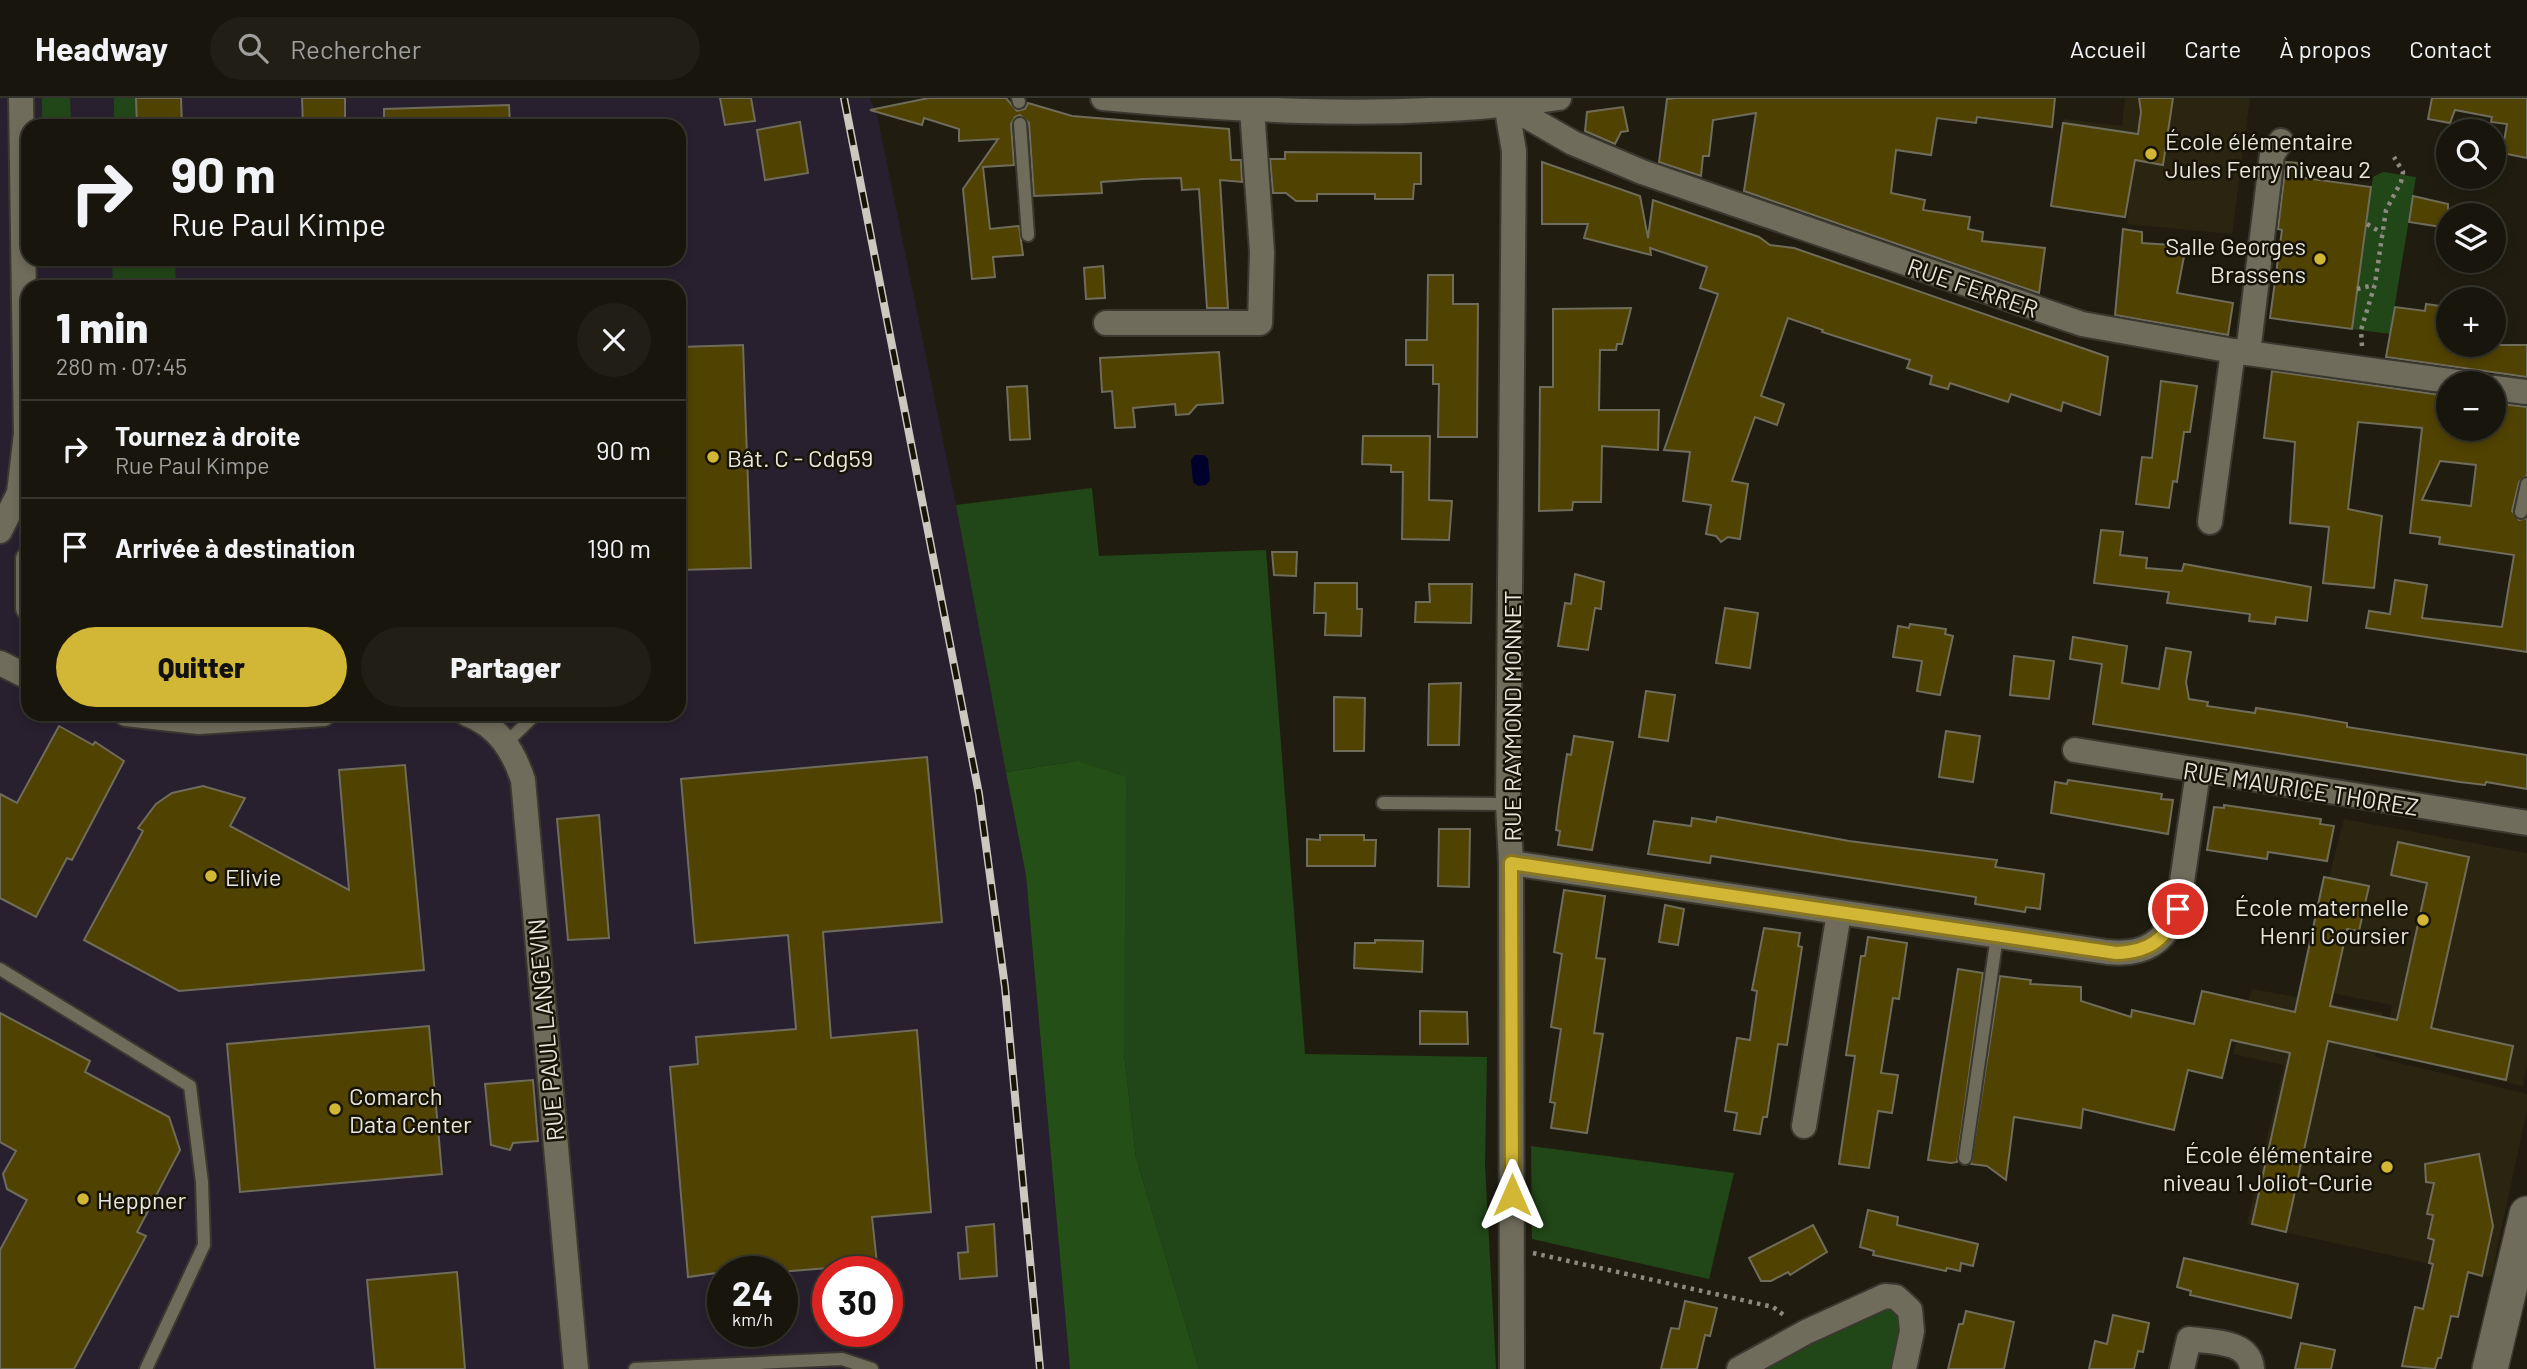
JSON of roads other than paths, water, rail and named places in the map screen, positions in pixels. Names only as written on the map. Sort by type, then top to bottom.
[{"type":"street","points":[[21,98],[21,119]]},
{"type":"street","points":[[1103,98],[1252,109],[1361,112],[1559,98]]},
{"type":"street","name":"RUE FERRER","points":[[1506,102],[1573,144],[1642,172],[2082,324],[2241,352],[2436,379]]},
{"type":"street","name":"RUE RAYMOND MONNET","points":[[1506,102],[1514,151],[1508,804],[1511,863],[1513,1369]]},
{"type":"street","points":[[1106,323],[1260,323],[1262,252],[1252,109]]},
{"type":"street","points":[[2210,522],[2241,352],[2272,155],[2281,141]]},
{"type":"street","points":[[2506,389],[2527,392]]},
{"type":"street","points":[[0,531],[19,493],[21,480]]},
{"type":"street","points":[[0,663],[21,674]]},
{"type":"street","points":[[190,721],[214,721]]},
{"type":"street","name":"RUE PAUL LANGEVIN","points":[[479,721],[494,730],[516,760],[526,803],[576,1369]]},
{"type":"street","name":"RUE MAURICE THOREZ","points":[[2075,750],[2198,772],[2527,823]]},
{"type":"street","points":[[1511,863],[2116,953],[2147,949],[2171,928],[2178,909],[2198,772]]},
{"type":"street","points":[[1804,1126],[1839,913]]},
{"type":"street","points":[[2490,1369],[2527,1214]]},
{"type":"street","points":[[1739,1369],[1874,1299],[1896,1297],[1910,1310],[1912,1319],[1904,1369]]},
{"type":"street","points":[[2182,1369],[2189,1339],[2242,1349],[2249,1356],[2252,1369]]},
{"type":"lane","points":[[1020,124],[1028,235]]},
{"type":"lane","points":[[2521,512],[2527,484]]},
{"type":"lane","points":[[506,743],[529,721]]},
{"type":"lane","points":[[1383,803],[1508,804]]},
{"type":"lane","points":[[1965,1158],[1997,936]]},
{"type":"lane","points":[[0,969],[190,1086],[202,1182],[204,1245],[146,1369]]},
{"type":"lane","points":[[635,1369],[842,1359],[872,1369]]},
{"type":"water","points":[[1195,455],[1204,455],[1208,459],[1210,480],[1206,485],[1198,486],[1193,482],[1191,460]]},
{"type":"railway","points":[[844,98],[979,794],[1005,987],[1040,1369]]},
{"type":"place","name":"École élémentaire Jules Ferry niveau 2","points":[[2151,154]]},
{"type":"place","name":"Salle Georges Brassens","points":[[2320,259]]},
{"type":"place","name":"Bât. C - Cdg59","points":[[713,457]]},
{"type":"place","name":"Elivie","points":[[211,876]]},
{"type":"place","name":"École maternelle Henri Coursier","points":[[2423,920]]},
{"type":"place","name":"Comarch Data Center","points":[[335,1109]]},
{"type":"place","name":"École élémentaire niveau 1 Joliot-Curie","points":[[2387,1167]]},
{"type":"place","name":"Heppner","points":[[83,1199]]}]
